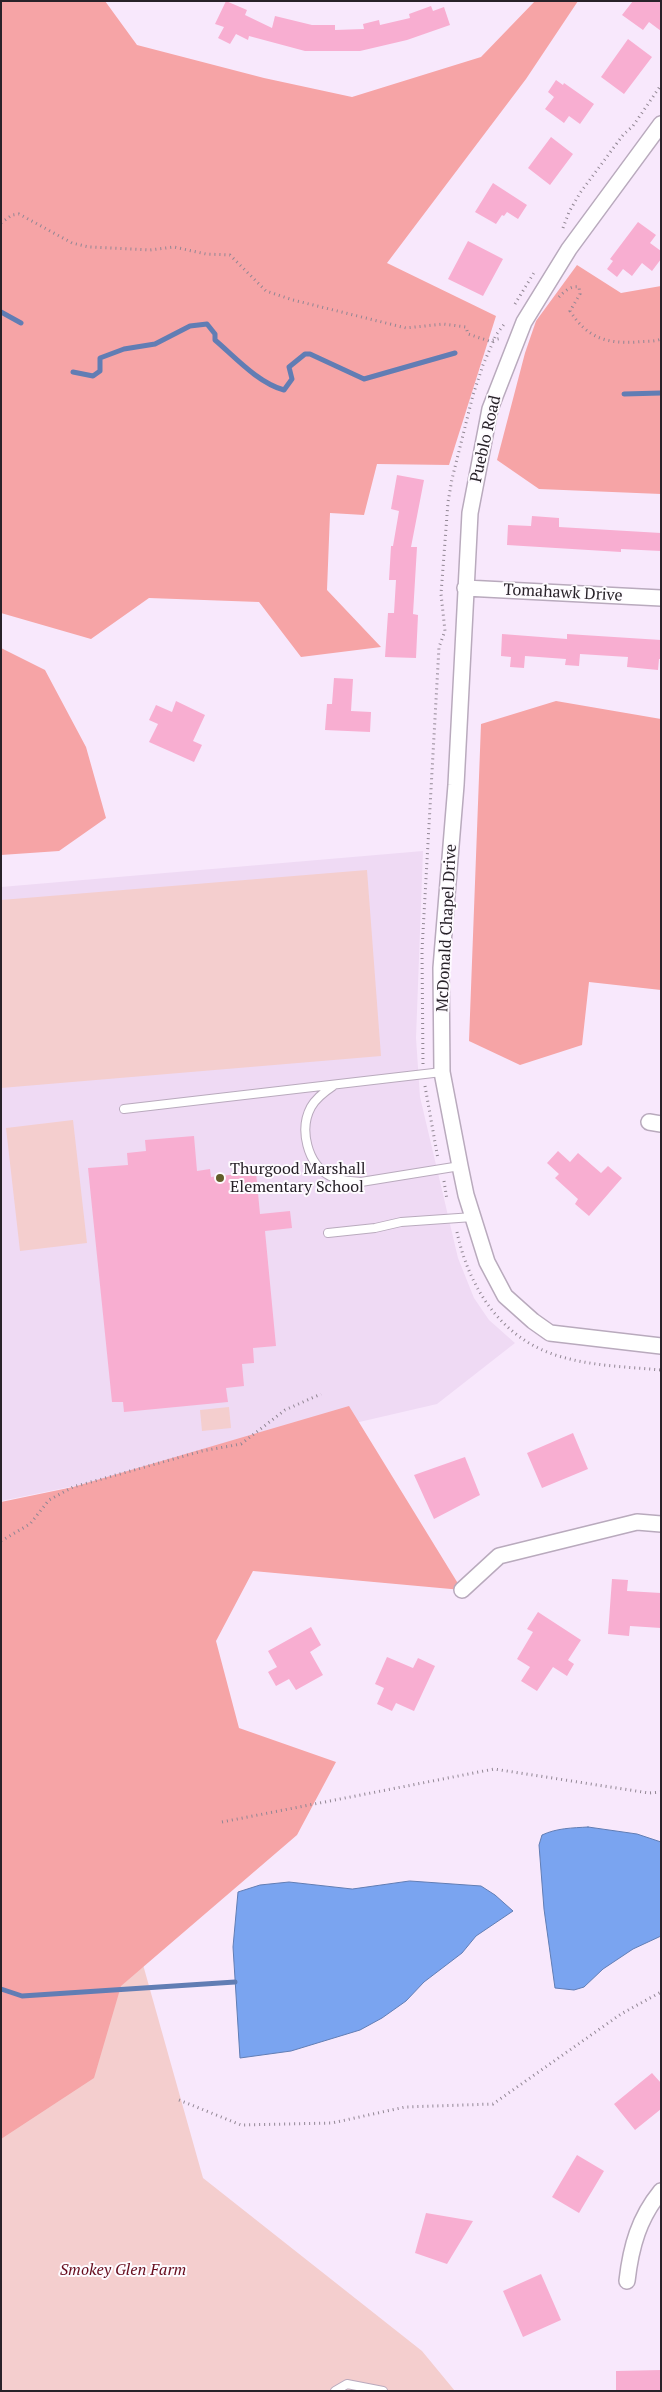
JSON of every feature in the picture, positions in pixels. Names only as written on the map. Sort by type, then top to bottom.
[{"type":"street","name":"Pueblo Road","points":[[458,741],[470,513],[490,410],[524,322],[569,249],[661,124]]},
{"type":"street","name":"Tomahawk Drive","points":[[465,588],[661,598]]},
{"type":"street","name":"McDonald Chapel Drive","points":[[458,741],[442,968],[442,1072],[460,1166],[487,1262],[505,1296],[550,1333],[661,1346]]},
{"type":"street","points":[[462,1590],[499,1556],[637,1522],[661,1524]]},
{"type":"street","points":[[628,2281],[631,2250],[642,2218],[661,2191]]},
{"type":"lane","points":[[124,1109],[442,1072]]},
{"type":"lane","points":[[334,1085],[321,1094],[311,1106],[305,1131],[308,1150],[318,1166],[330,1176],[360,1182],[460,1166]]},
{"type":"lane","points":[[328,1233],[375,1228],[401,1222],[473,1217]]},
{"type":"lane","points":[[335,2391],[347,2384],[383,2391]]},
{"type":"path","points":[[1,223],[12,215],[19,214],[72,243],[89,247],[150,250],[174,247],[206,254],[230,255],[266,291],[332,311],[406,328],[454,324],[466,327],[468,334],[489,341],[520,331]]},
{"type":"path","points":[[554,304],[566,290],[579,286],[580,294],[570,311],[588,331],[606,342],[628,342],[661,338]]},
{"type":"path","points":[[425,1086],[438,1160]]},
{"type":"path","points":[[444,1181],[447,1200]]},
{"type":"path","points":[[1,1541],[30,1524],[49,1500],[73,1487],[202,1451],[241,1444],[278,1414],[321,1394]]},
{"type":"path","points":[[222,1822],[494,1770],[649,1793],[661,1792]]},
{"type":"path","points":[[179,2100],[241,2125],[332,2123],[405,2107],[494,2104],[621,2014],[661,1992]]},
{"type":"shaded area","points":[[1,1],[105,1],[137,45],[264,78],[352,97],[481,57],[535,1],[578,1],[526,79],[387,263],[496,316],[449,465],[377,464],[364,515],[330,513],[327,590],[381,647],[301,657],[259,602],[149,598],[91,639],[1,613]]},
{"type":"shaded area","points":[[577,265],[621,293],[661,286],[661,494],[539,489],[497,460],[525,353],[536,321]]},
{"type":"shaded area","points":[[1,648],[45,670],[86,747],[106,818],[59,851],[1,855]]},
{"type":"shaded area","points":[[556,701],[661,719],[661,990],[589,982],[582,1045],[520,1065],[469,1041],[481,724]]},
{"type":"shaded area","name":"Thurgood Marshall Elementary School","points":[[423,851],[416,1038],[420,1097],[458,1258],[474,1298],[489,1320],[515,1343],[437,1404],[148,1471],[1,1501],[1,887]]},
{"type":"shaded area","points":[[349,1406],[462,1590],[253,1571],[216,1641],[239,1728],[336,1762],[297,1835],[121,1986],[94,2078],[1,2139],[1,1502],[73,1487]]},
{"type":"green space","points":[[367,870],[381,1056],[1,1088],[1,900]]},
{"type":"green space","points":[[73,1120],[87,1243],[20,1251],[6,1128]]},
{"type":"green space","points":[[229,1407],[231,1428],[202,1431],[200,1410]]},
{"type":"green space","name":"Smokey Glen Farm","points":[[1,1519],[68,1698],[203,2178],[422,2351],[455,2391],[1,2391]]},
{"type":"water","points":[[588,1827],[637,1834],[661,1842],[661,1936],[633,1949],[603,1969],[584,1987],[574,1990],[555,1988],[544,1909],[539,1845],[542,1835],[553,1831]]},
{"type":"water","points":[[410,1881],[481,1886],[495,1895],[513,1911],[476,1936],[462,1953],[424,1982],[406,2001],[382,2018],[360,2030],[291,2051],[240,2058],[233,1947],[238,1892],[260,1885],[289,1882],[352,1889]]},
{"type":"building","points":[[226,1],[247,10],[245,15],[272,28],[275,16],[312,25],[335,25],[335,30],[364,29],[363,24],[379,20],[380,25],[410,18],[409,14],[431,6],[433,11],[444,7],[450,25],[407,40],[360,51],[305,51],[249,36],[248,40],[236,34],[230,44],[218,38],[224,27],[215,24]]},
{"type":"building","points":[[633,1],[661,1],[661,31],[649,22],[643,30],[622,15]]},
{"type":"building","points":[[628,39],[652,57],[624,94],[601,77]]},
{"type":"building","points":[[556,80],[563,85],[564,83],[594,104],[580,124],[569,116],[564,123],[545,109],[554,97],[548,92]]},
{"type":"building","points":[[551,137],[573,154],[550,185],[528,168]]},
{"type":"building","points":[[493,183],[527,205],[518,219],[507,212],[504,216],[502,215],[496,224],[475,212]]},
{"type":"building","points":[[638,222],[656,235],[650,243],[661,251],[661,259],[652,271],[642,263],[632,276],[623,269],[617,277],[607,269],[613,261],[610,259]]},
{"type":"building","points":[[468,241],[503,259],[483,296],[448,279]]},
{"type":"building","points":[[397,475],[424,480],[411,547],[417,547],[413,614],[418,615],[416,658],[385,657],[388,613],[394,613],[396,580],[389,580],[391,546],[393,546],[399,511],[391,509]]},
{"type":"building","points":[[532,516],[559,518],[559,527],[661,533],[661,551],[621,549],[621,552],[507,545],[508,525],[531,526]]},
{"type":"building","points":[[502,634],[567,639],[567,634],[661,640],[661,659],[659,659],[658,670],[627,667],[628,657],[580,654],[579,666],[565,665],[566,659],[525,656],[524,668],[510,667],[511,657],[501,656]]},
{"type":"building","points":[[334,678],[353,679],[351,711],[371,712],[370,732],[325,730],[327,704],[332,704]]},
{"type":"building","points":[[176,701],[205,715],[193,741],[202,745],[194,762],[149,742],[158,724],[149,720],[156,705],[172,712]]},
{"type":"building","points":[[194,1136],[197,1171],[210,1169],[211,1177],[256,1172],[260,1214],[290,1211],[292,1228],[265,1231],[276,1346],[253,1348],[254,1363],[242,1364],[244,1386],[226,1388],[228,1402],[124,1412],[123,1402],[112,1402],[88,1168],[128,1165],[127,1153],[146,1151],[145,1140]]},
{"type":"building","points":[[558,1151],[570,1162],[578,1153],[601,1173],[608,1166],[622,1178],[589,1216],[575,1204],[578,1199],[555,1178],[559,1174],[547,1163]]},
{"type":"building","points":[[573,1433],[588,1469],[542,1488],[527,1453]]},
{"type":"building","points":[[465,1457],[480,1495],[434,1519],[414,1475]]},
{"type":"building","points":[[612,1579],[628,1580],[627,1591],[661,1593],[661,1628],[630,1626],[629,1636],[608,1634]]},
{"type":"building","points":[[538,1612],[581,1640],[568,1660],[574,1664],[567,1676],[553,1667],[537,1691],[521,1681],[530,1667],[517,1659],[533,1632],[527,1629]]},
{"type":"building","points":[[311,1627],[321,1645],[310,1652],[323,1675],[296,1690],[289,1679],[276,1686],[268,1672],[277,1667],[268,1651]]},
{"type":"building","points":[[387,1657],[413,1668],[418,1658],[435,1666],[414,1711],[396,1703],[392,1711],[377,1704],[384,1688],[375,1684]]},
{"type":"building","points":[[652,2073],[661,2083],[661,2109],[635,2130],[614,2104]]},
{"type":"building","points":[[577,2155],[604,2171],[579,2213],[552,2197]]},
{"type":"building","points":[[426,2213],[473,2221],[447,2264],[415,2253]]},
{"type":"building","points":[[541,2274],[561,2320],[523,2337],[503,2291]]},
{"type":"building","points":[[661,2370],[661,2391],[616,2391],[616,2371]]},
{"type":"waterway","points":[[1,312],[21,323]]},
{"type":"waterway","points":[[73,372],[93,376],[100,371],[100,358],[124,349],[155,344],[190,326],[207,324],[215,334],[215,340],[247,369],[265,382],[284,390],[292,379],[289,367],[305,354],[310,354],[364,379],[455,353]]},
{"type":"waterway","points":[[624,394],[661,393]]},
{"type":"waterway","points":[[1,1989],[22,1996],[235,1982]]},
{"type":"place","name":"Thurgood Marshall Elementary School","points":[[220,1178]]}]
